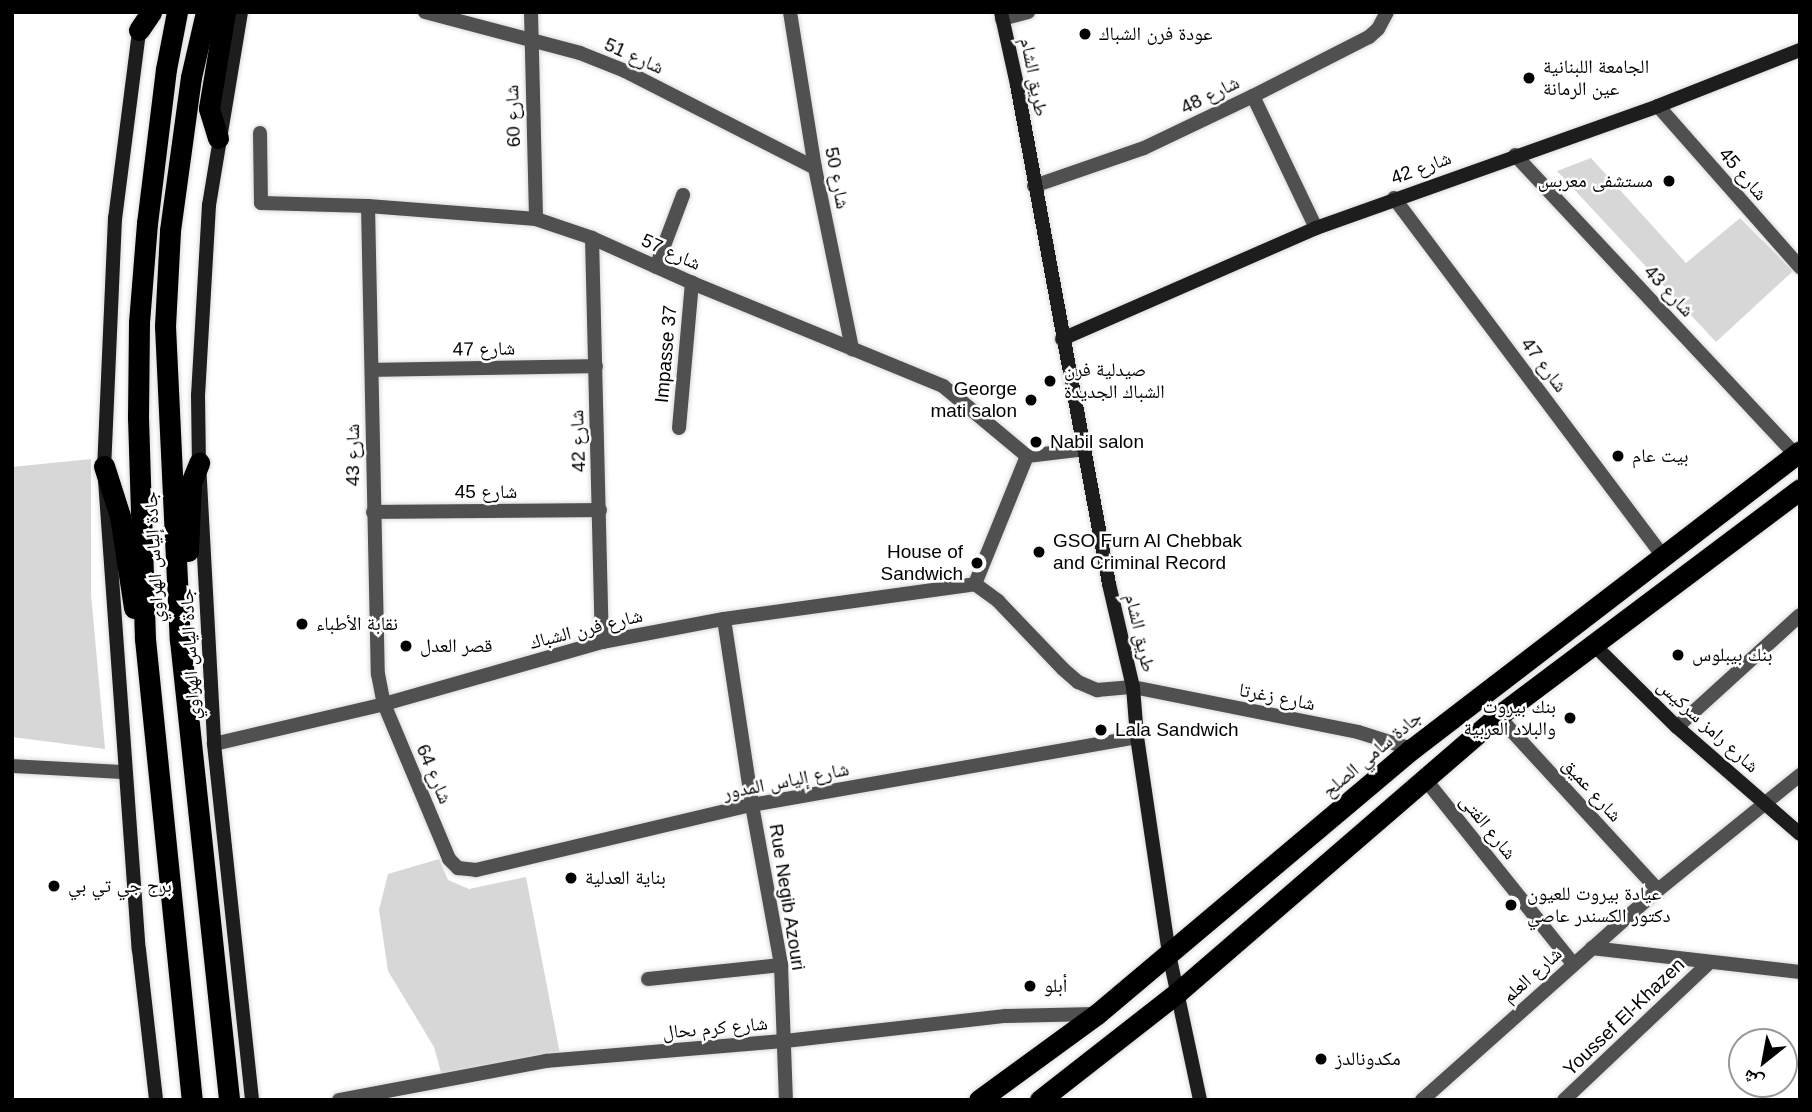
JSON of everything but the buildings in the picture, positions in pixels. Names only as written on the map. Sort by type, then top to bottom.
[{"type":"highway","points":[[141,21],[151,12]]},
{"type":"highway","name":"جادة إلياس الهراوي","points":[[177,12],[166,69],[150,197],[139,323],[138,417],[145,639],[192,1100]]},
{"type":"highway","name":"جادة إلياس الهراوي","points":[[206,12],[191,77],[170,231],[165,326],[180,640],[229,1100]]},
{"type":"highway","points":[[219,138],[209,108],[225,12]]},
{"type":"highway","name":"جادة سامي الصلح","points":[[979,1100],[1097,1014],[1412,749],[1797,452]]},
{"type":"highway","points":[[180,640],[186,613],[191,483],[199,463]]},
{"type":"highway","points":[[104,466],[120,516],[132,600],[145,639]]},
{"type":"highway","points":[[1040,1100],[1178,992],[1498,716],[1800,489]]},
{"type":"street","points":[[219,138],[241,12]]},
{"type":"street","name":"شارع 51","points":[[425,12],[580,53],[625,71],[815,168]]},
{"type":"street","name":"شارع 60","points":[[531,12],[536,219]]},
{"type":"street","name":"شارع 50","points":[[790,12],[815,168],[852,349]]},
{"type":"street","points":[[1001,16],[1028,12]]},
{"type":"street","name":"شارع 48","points":[[1034,186],[1144,148],[1253,96],[1369,37],[1378,29],[1387,12]]},
{"type":"street","name":"طريق الشام","points":[[1001,16],[1017,85],[1062,339],[1086,449],[1110,584],[1133,687],[1137,737],[1170,954],[1200,1100]]},
{"type":"street","points":[[141,21],[115,218],[104,466],[124,772],[139,950],[156,1100]]},
{"type":"street","name":"شارع 42","points":[[1062,339],[1316,228],[1658,106],[1800,50]]},
{"type":"street","points":[[1253,96],[1316,228]]},
{"type":"street","name":"شارع 45","points":[[1658,106],[1800,267]]},
{"type":"street","name":"شارع 57","points":[[260,133],[261,203],[368,206],[536,219],[592,238],[692,283],[943,386],[1027,456]]},
{"type":"street","name":"جادة الياس الهراوي","points":[[219,138],[209,205],[198,395],[199,463],[214,744],[252,1100]]},
{"type":"street","name":"شارع 43","points":[[1515,155],[1797,452]]},
{"type":"street","points":[[656,267],[683,195]]},
{"type":"street","name":"شارع 47","points":[[1394,198],[1663,555]]},
{"type":"street","name":"شارع 43","points":[[368,206],[375,641],[384,704]]},
{"type":"street","name":"شارع 42","points":[[592,238],[602,642]]},
{"type":"street","name":"Impasse 37","points":[[679,428],[692,283]]},
{"type":"street","name":"شارع 47","points":[[372,370],[596,366]]},
{"type":"street","points":[[1086,449],[1027,456],[975,584],[998,601],[1078,682],[1097,690],[1133,687]]},
{"type":"street","name":"شارع 45","points":[[373,512],[600,510]]},
{"type":"street","name":"شارع فرن الشباك","points":[[214,744],[384,704],[602,642],[724,620],[975,584]]},
{"type":"street","points":[[1677,727],[1800,615]]},
{"type":"street","name":"Rue Negib Azouri","points":[[724,620],[752,806],[781,965],[786,1100]]},
{"type":"street","name":"شارع رامز سركيس","points":[[1593,643],[1677,727],[1800,834]]},
{"type":"street","name":"شارع زغرتا","points":[[1133,687],[1357,732],[1412,749]]},
{"type":"street","name":"شارع 64","points":[[384,704],[449,859]]},
{"type":"street","name":"شارع عميق","points":[[1498,716],[1658,890]]},
{"type":"street","name":"شارع إلياس المدور","points":[[449,859],[464,870],[477,870],[752,806],[1137,737]]},
{"type":"street","points":[[12,766],[124,772]]},
{"type":"street","name":"شارع العلم","points":[[1422,1100],[1658,890],[1800,775]]},
{"type":"street","name":"شارع الفتى","points":[[1425,779],[1573,964]]},
{"type":"street","points":[[1592,948],[1800,972]]},
{"type":"street","name":"Youssef El-Khazen","points":[[1564,1100],[1710,961]]},
{"type":"street","points":[[648,979],[781,965]]},
{"type":"street","name":"شارع كرم ىحال","points":[[339,1100],[546,1061],[785,1041],[1006,1016],[1097,1014]]},
{"type":"shaded area","points":[[1591,158],[1686,263],[1740,218],[1793,271],[1716,342],[1557,171]]},
{"type":"shaded area","points":[[91,459],[91,594],[105,749],[12,737],[12,467]]},
{"type":"shaded area","points":[[439,859],[448,880],[469,889],[526,877],[560,1054],[442,1076],[434,1047],[388,971],[379,910],[388,874]]},
{"type":"place","name":"عودة فرن الشباك","points":[[1085,34]]},
{"type":"place","name":"الجامعة اللبنانية عين الرمانة","points":[[1529,78]]},
{"type":"place","name":"مستشفى معربس","points":[[1669,181]]},
{"type":"place","name":"صيدلية فرن الشباك الجديدة","points":[[1050,381]]},
{"type":"place","name":"George mati salon","points":[[1031,400]]},
{"type":"place","name":"Nabil salon","points":[[1036,442]]},
{"type":"place","name":"بيت عام","points":[[1618,456]]},
{"type":"place","name":"GSO Furn Al Chebbak and Criminal Record","points":[[1039,552]]},
{"type":"place","name":"House of Sandwich","points":[[977,563]]},
{"type":"place","name":"نقابة الأطباء","points":[[302,624]]},
{"type":"place","name":"قصر العدل","points":[[406,646]]},
{"type":"place","name":"بنك بيبلوس","points":[[1678,655]]},
{"type":"place","name":"بنك بيروت والبلاد العربية","points":[[1570,718]]},
{"type":"place","name":"Lala Sandwich","points":[[1101,730]]},
{"type":"place","name":"بناية العدلية","points":[[571,878]]},
{"type":"place","name":"برج جي تي بي","points":[[54,886]]},
{"type":"place","name":"عيادة بيروت للعيون دكتور الكسندر عاصي","points":[[1511,905]]},
{"type":"place","name":"أبلو","points":[[1030,986]]},
{"type":"place","name":"مكدونالدز","points":[[1321,1059]]}]
